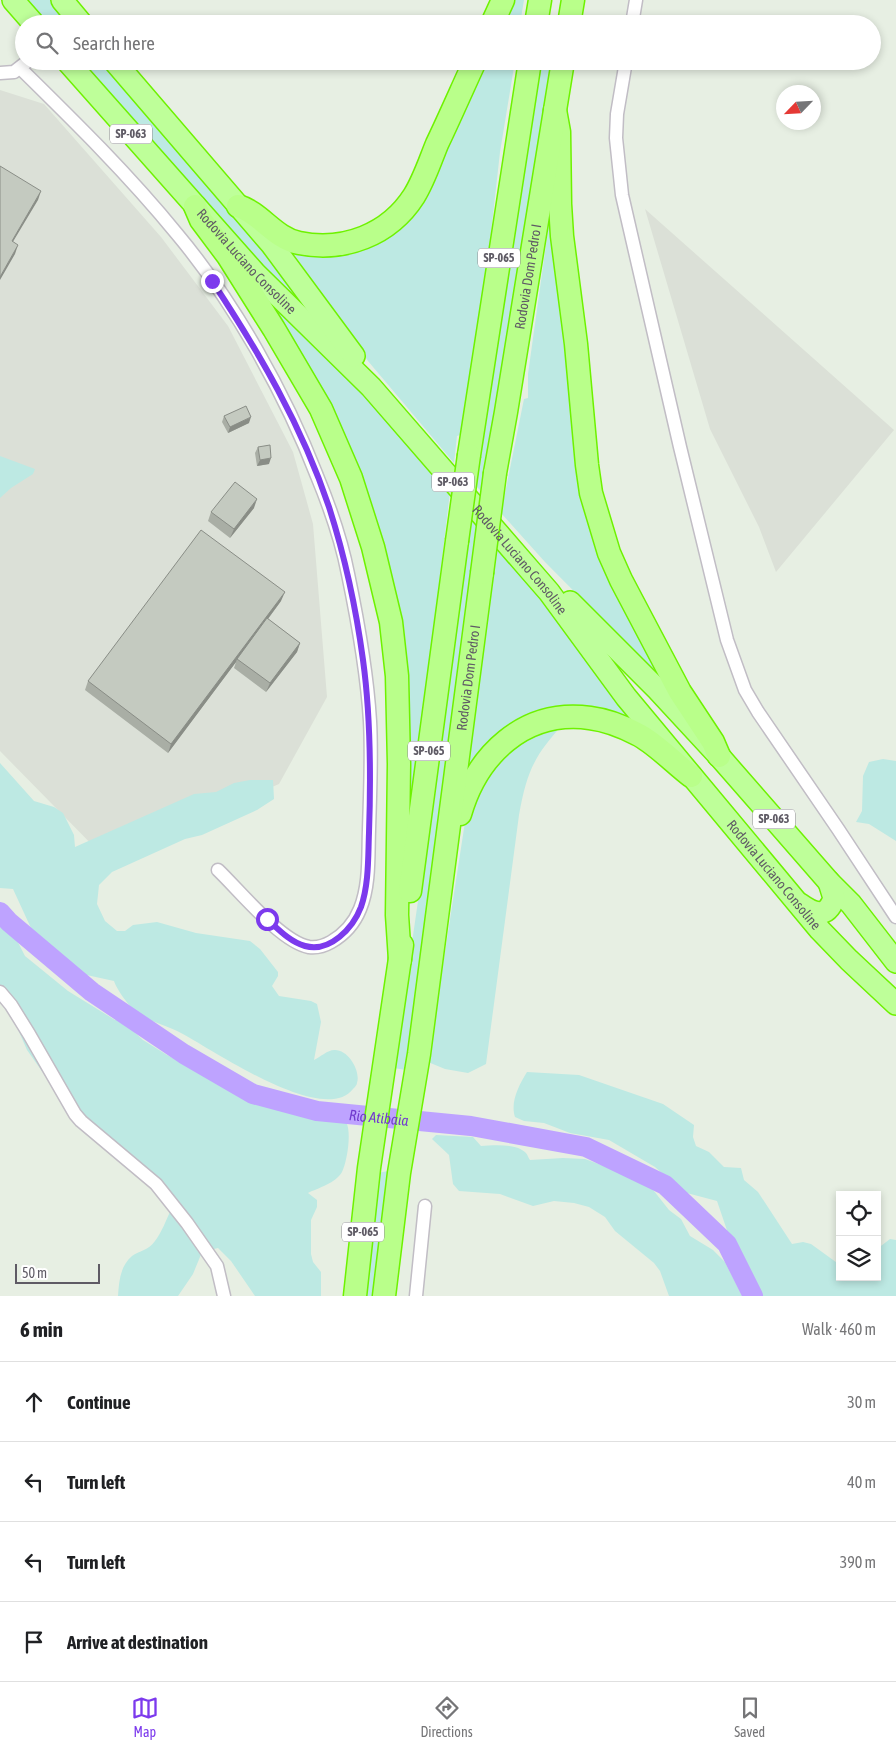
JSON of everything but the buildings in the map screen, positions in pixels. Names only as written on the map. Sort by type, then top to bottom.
[{"type":"highway","points":[[13,0],[26,15]]},
{"type":"highway","points":[[62,0],[74,15]]},
{"type":"highway","points":[[496,15],[503,0]]},
{"type":"highway","points":[[538,15],[540,0]]},
{"type":"highway","points":[[570,15],[573,0]]},
{"type":"highway","name":"Rodovia Luciano Consoline","points":[[75,70],[279,298],[371,387],[549,592],[626,697],[820,930],[896,1004]]},
{"type":"highway","name":"Rodovia Luciano Consoline","points":[[122,70],[288,265],[368,374],[558,591],[658,690],[719,756],[829,882],[851,904],[896,962]]},
{"type":"highway","points":[[238,206],[245,208],[270,228],[296,243],[311,245],[339,244],[367,237],[382,229],[394,220],[414,195],[471,70]]},
{"type":"highway","name":"SP-065","points":[[355,1296],[369,1168],[400,960],[469,455],[529,70]]},
{"type":"highway","name":"Rodovia Dom Pedro I","points":[[384,1296],[399,1173],[418,1054],[447,842],[495,473],[562,70]]},
{"type":"highway","points":[[555,110],[559,132],[562,236],[576,344],[586,466],[594,502],[609,552],[621,580],[680,692],[713,742],[719,756]]},
{"type":"highway","points":[[195,206],[201,220],[228,256],[321,409],[351,478],[373,547],[391,622],[397,676],[399,764],[397,922],[400,960]]},
{"type":"highway","points":[[447,842],[458,824],[470,786],[487,759],[502,744],[516,734],[545,722],[573,717],[607,721],[639,735],[692,776]]},
{"type":"highway","points":[[798,902],[815,913],[824,912],[829,908],[834,898],[829,882]]},
{"type":"street","points":[[634,15],[636,0]]},
{"type":"street","points":[[0,73],[14,72],[16,70]]},
{"type":"street","points":[[30,70],[179,235],[242,326],[279,393],[306,450],[329,508],[348,570],[363,660],[370,718],[371,770],[368,850],[366,887],[361,907],[350,928],[340,937],[325,945],[317,947],[307,946],[297,943],[267,919],[218,870]]},
{"type":"street","points":[[624,70],[617,114],[616,138],[622,195],[727,640],[745,690],[758,712],[896,917]]},
{"type":"street","points":[[0,992],[11,1005],[76,1114],[156,1184],[187,1223],[217,1266],[224,1296]]},
{"type":"street","points":[[416,1296],[425,1206]]},
{"type":"shaded area","points":[[22,0],[53,0],[66,15],[34,15]]},
{"type":"shaded area","points":[[507,0],[524,0],[522,15],[500,15]]},
{"type":"shaded area","points":[[83,70],[114,70],[253,230],[334,344]]},
{"type":"shaded area","points":[[474,70],[514,70],[500,152],[488,260],[460,435],[457,436],[454,463],[368,361],[287,244],[393,227]]},
{"type":"shaded area","points":[[535,70],[553,70],[483,493],[473,483]]},
{"type":"shaded area","points":[[0,90],[44,104],[161,237],[228,326],[293,452],[313,524],[327,697],[279,784],[106,859],[0,751]]},
{"type":"shaded area","points":[[551,209],[576,460],[660,678],[545,562],[501,513],[524,399],[528,398],[528,374]]},
{"type":"shaded area","points":[[645,209],[894,430],[776,572],[759,527],[710,429]]},
{"type":"shaded area","points":[[265,297],[358,388],[450,492],[427,685],[408,813],[391,592]]},
{"type":"shaded area","points":[[0,456],[35,469],[33,474],[11,488],[0,498]]},
{"type":"shaded area","points":[[469,513],[479,525],[406,1070],[394,1068]]},
{"type":"shaded area","points":[[497,545],[532,586],[630,718],[559,714],[467,778]]},
{"type":"shaded area","points":[[564,723],[545,745],[533,765],[522,800],[486,1064],[468,1073],[445,1069],[428,1062],[467,809],[504,750]]},
{"type":"shaded area","points":[[883,759],[896,761],[896,841],[869,824],[856,822],[862,811],[863,776],[869,762]]},
{"type":"shaded area","points":[[0,763],[34,801],[54,807],[63,813],[74,835],[75,847],[194,794],[216,792],[234,783],[250,780],[273,780],[274,799],[257,810],[202,835],[185,839],[112,872],[99,885],[97,904],[105,921],[117,931],[125,931],[133,925],[157,922],[196,933],[250,941],[260,949],[278,972],[278,976],[272,986],[279,996],[311,1001],[317,1004],[321,1022],[314,1060],[332,1050],[344,1053],[352,1062],[357,1073],[357,1084],[354,1088],[338,1098],[318,1099],[267,1081],[181,1033],[136,1012],[127,1002],[114,981],[80,975],[81,972],[36,939],[13,889],[0,888]]},
{"type":"shaded area","points":[[0,915],[9,925],[25,956],[68,991],[115,1020],[120,1019],[143,1040],[167,1055],[195,1069],[233,1081],[271,1106],[316,1118],[346,1122],[349,1133],[348,1147],[342,1172],[331,1182],[308,1193],[317,1200],[317,1207],[311,1220],[311,1254],[313,1262],[321,1272],[321,1296],[255,1296],[231,1261],[218,1248],[202,1252],[193,1274],[178,1296],[118,1296],[125,1264],[132,1256],[153,1244],[171,1210],[168,1200],[58,1094],[27,1050],[6,1002],[0,1000]]},
{"type":"shaded area","points":[[527,1072],[579,1075],[663,1104],[694,1125],[693,1137],[696,1146],[709,1152],[724,1167],[741,1168],[744,1180],[758,1192],[792,1244],[803,1242],[811,1244],[836,1262],[836,1281],[881,1281],[881,1246],[890,1239],[896,1240],[896,1296],[763,1296],[731,1242],[717,1201],[683,1192],[655,1167],[609,1140],[570,1133],[544,1123],[524,1121],[515,1117],[514,1100]]},
{"type":"shaded area","points":[[436,1135],[473,1137],[481,1146],[504,1145],[516,1148],[526,1153],[530,1160],[585,1159],[626,1174],[650,1186],[669,1210],[681,1219],[690,1236],[713,1250],[725,1262],[742,1296],[669,1296],[660,1271],[654,1263],[615,1231],[605,1217],[589,1207],[554,1201],[533,1206],[500,1194],[459,1191],[453,1184],[449,1155],[432,1139]]},
{"type":"shaded area","points":[[393,1170],[378,1296],[363,1296],[378,1173]]},
{"type":"waterway","name":"Rio Atibaia","points":[[0,912],[9,922],[92,992],[184,1054],[253,1094],[317,1111],[471,1126],[586,1147],[665,1185],[727,1244],[753,1296]]},
{"type":"route","points":[[212,281],[242,326],[279,393],[306,450],[329,508],[348,570],[363,660],[370,718],[371,770],[368,850],[366,887],[361,907],[350,928],[340,937],[317,947],[297,943],[267,919]]}]
